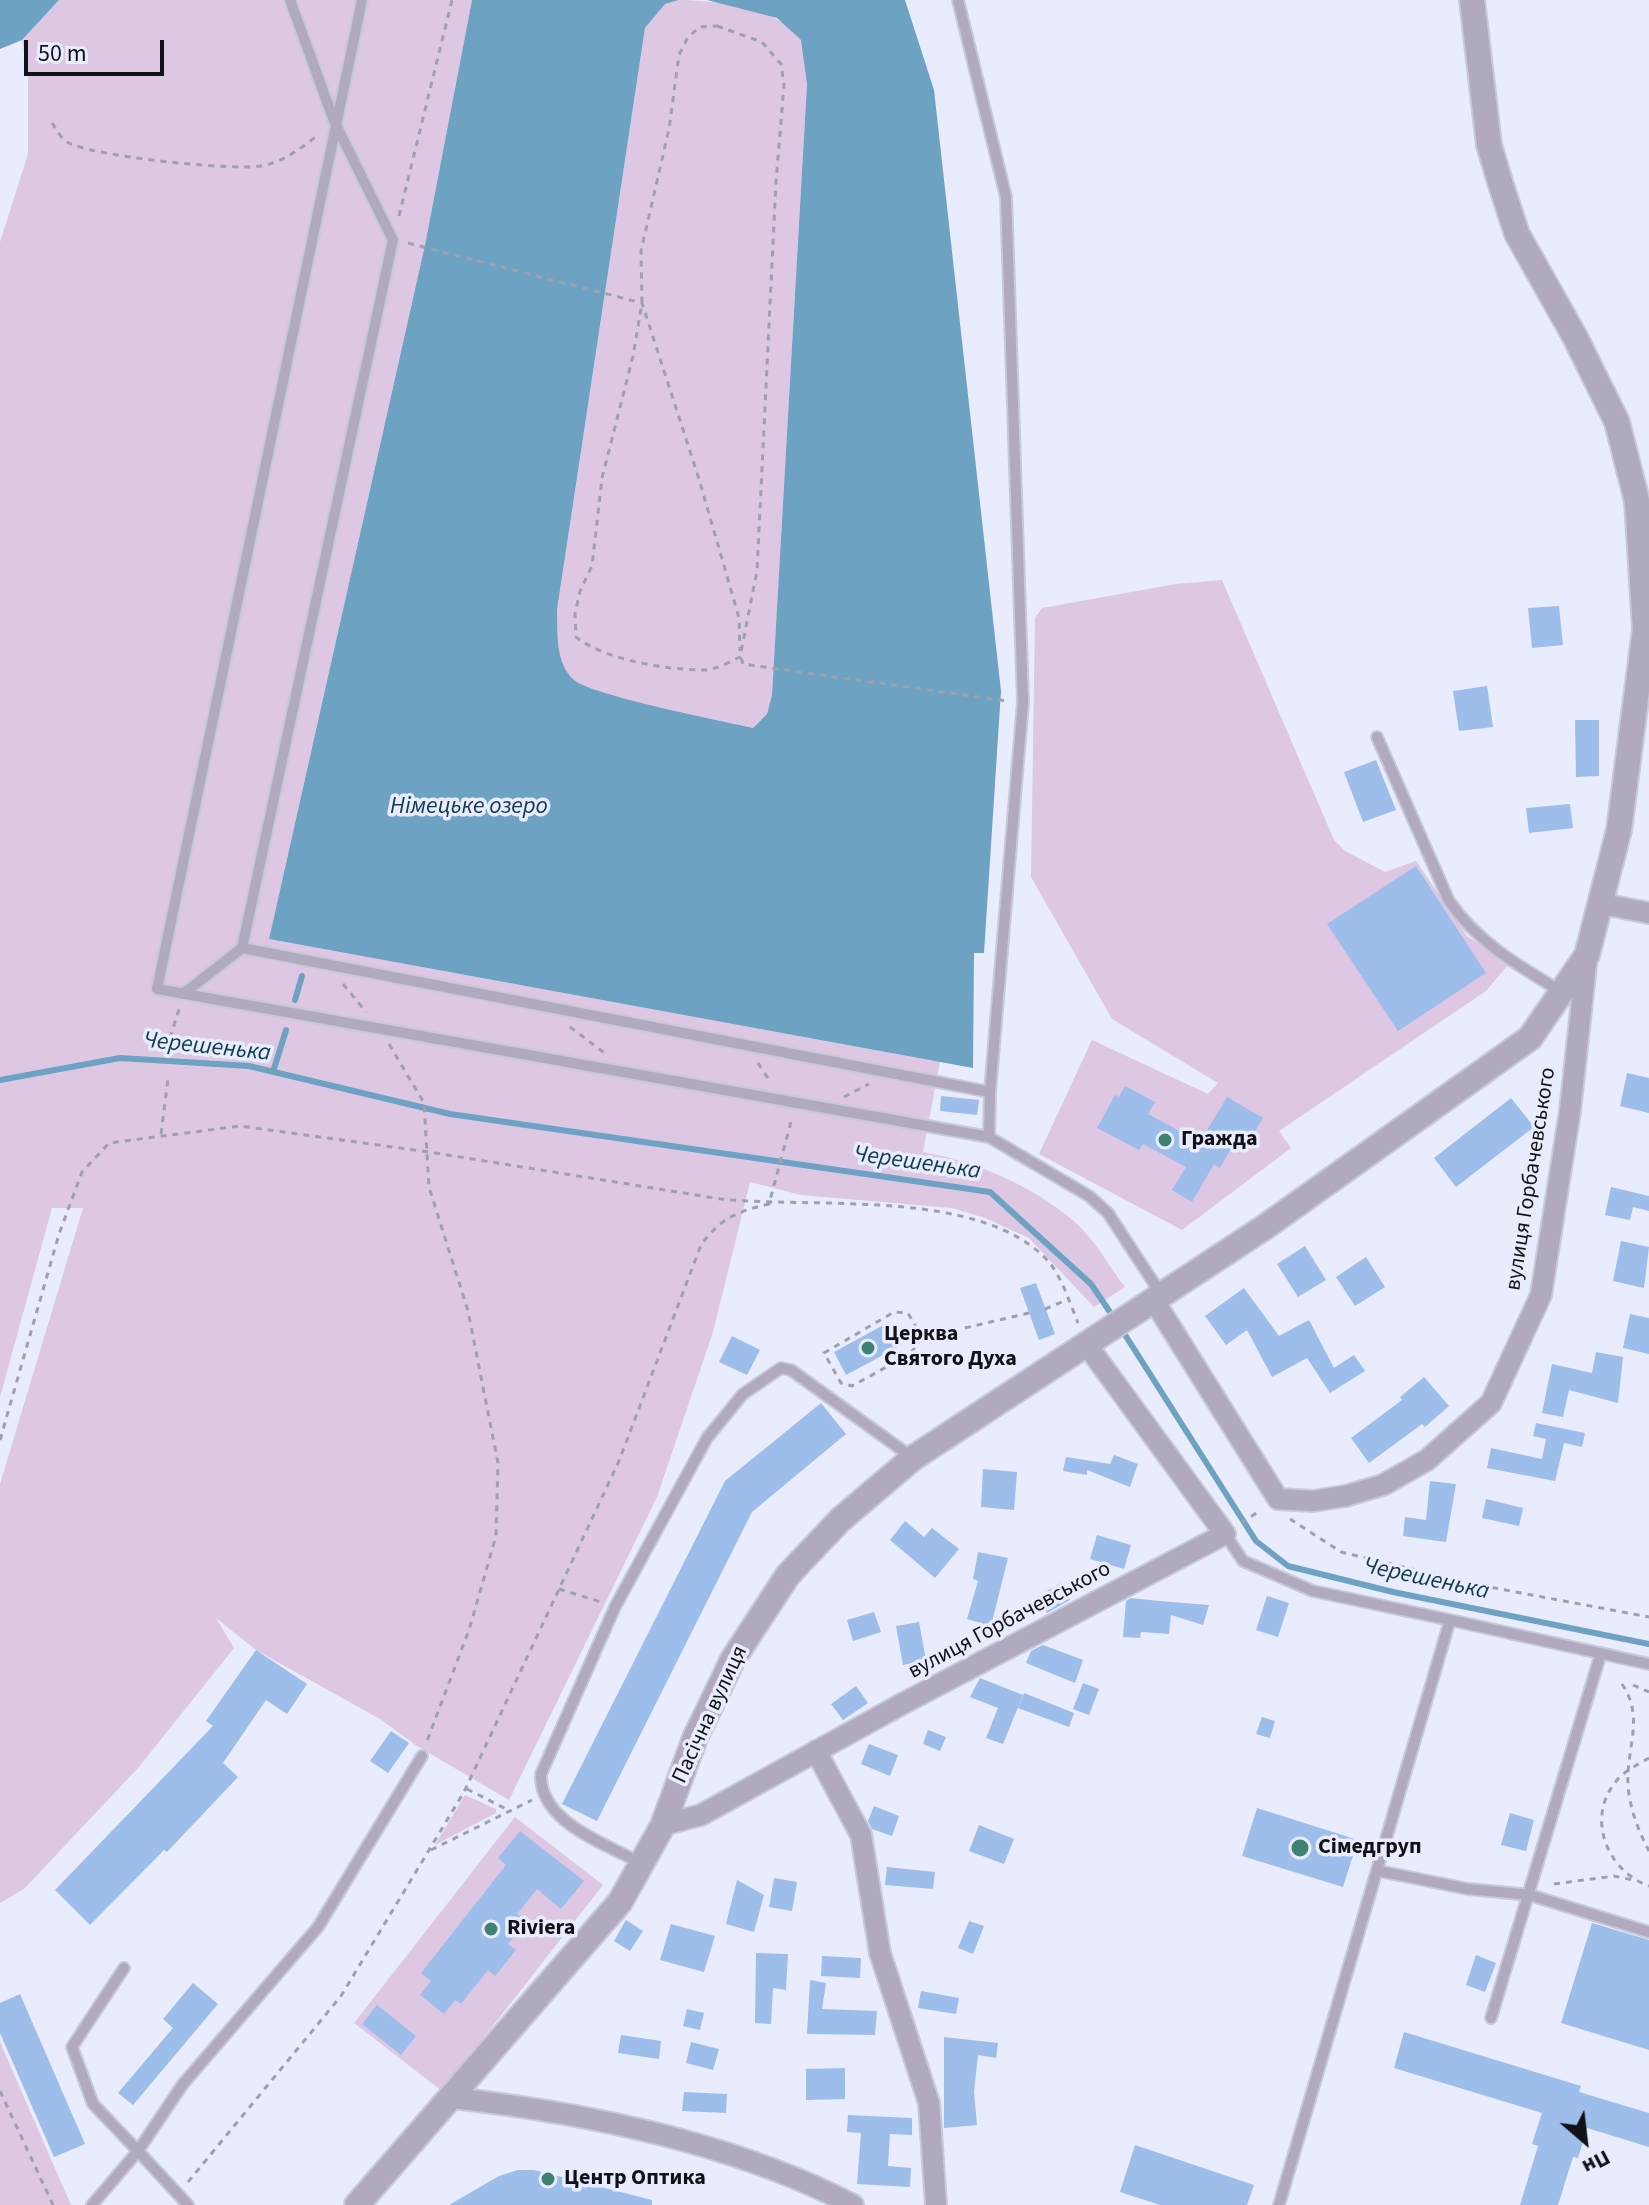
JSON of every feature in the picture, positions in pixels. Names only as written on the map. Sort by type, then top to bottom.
[{"type":"street","name":"Пасічна вулиця","points":[[368,2201],[620,1902],[644,1865],[663,1825],[695,1738],[733,1659],[788,1575],[840,1520],[913,1458],[1265,1227],[1530,1038],[1587,955],[1619,830],[1645,629],[1637,501],[1617,422],[1517,234],[1489,145],[1472,0]]},
{"type":"street","points":[[1602,904],[1649,913]]},
{"type":"street","name":"вулиця Горбачевського","points":[[1278,1499],[1313,1501],[1383,1485],[1427,1460],[1491,1403],[1541,1295],[1570,1111],[1587,955]]},
{"type":"street","points":[[1150,1302],[1278,1499]]},
{"type":"street","points":[[1097,1339],[1230,1530]]},
{"type":"street","name":"вулиця Горбачевського","points":[[663,1825],[701,1815],[1230,1530]]},
{"type":"street","points":[[816,1751],[861,1835],[880,1953],[929,2103],[936,2205]]},
{"type":"street","points":[[453,2098],[519,2104],[716,2150],[812,2183],[853,2205]]},
{"type":"lane","points":[[183,994],[242,948],[393,240],[334,121],[290,0]]},
{"type":"lane","points":[[362,0],[334,121],[157,989],[783,1103],[989,1137],[1089,1196],[1108,1213],[1150,1302]]},
{"type":"lane","points":[[958,0],[1006,197],[1023,687],[989,1137]]},
{"type":"lane","points":[[1377,737],[1449,901],[1461,918],[1500,953],[1562,992]]},
{"type":"lane","points":[[242,948],[990,1092]]},
{"type":"lane","points":[[644,1865],[562,1819],[542,1795],[544,1765],[615,1607],[707,1438],[743,1394],[770,1372],[781,1368],[791,1370],[913,1458]]},
{"type":"lane","points":[[1230,1530],[1243,1561],[1313,1591],[1649,1664]]},
{"type":"lane","points":[[1279,2205],[1450,1620]]},
{"type":"lane","points":[[1491,2018],[1601,1653]]},
{"type":"lane","points":[[92,2205],[138,2151],[183,2084],[318,1927],[422,1756]]},
{"type":"lane","points":[[1379,1871],[1468,1889],[1530,1895],[1649,1932]]},
{"type":"lane","points":[[124,1968],[72,2047],[93,2104],[188,2205]]},
{"type":"path","points":[[393,240],[451,1]]},
{"type":"path","points":[[717,26],[762,42],[781,64],[784,85],[776,182],[757,571],[740,657],[707,671],[641,662],[593,650],[576,637],[575,614],[580,591],[592,566],[602,478],[642,303],[641,251],[669,129],[679,55],[687,39],[699,27],[717,26]]},
{"type":"path","points":[[52,123],[65,142],[96,150],[211,167],[240,168],[263,166],[300,150],[334,121]]},
{"type":"path","points":[[410,243],[642,303]]},
{"type":"path","points":[[642,303],[739,618],[743,664],[1012,701]]},
{"type":"path","points":[[170,1038],[183,994]]},
{"type":"path","points":[[542,1006],[633,1075]]},
{"type":"path","points":[[747,1046],[783,1103]]},
{"type":"path","points":[[820,1109],[890,1073]]},
{"type":"path","points":[[161,1134],[168,1079]]},
{"type":"path","points":[[422,1756],[469,1630],[496,1536],[499,1507],[498,1463],[478,1352],[429,1187],[424,1103]]},
{"type":"path","points":[[769,1204],[785,1156],[795,1105]]},
{"type":"path","points":[[0,1440],[59,1234],[82,1172],[109,1143],[240,1126],[769,1204],[857,1203],[954,1214],[1029,1244],[1051,1264],[1069,1299],[1097,1339]]},
{"type":"path","points":[[177,2194],[341,1996],[429,1851],[466,1789],[619,1461],[701,1245],[721,1221],[737,1212],[769,1204]]},
{"type":"path","points":[[1045,1309],[1069,1299]]},
{"type":"path","points":[[922,1338],[908,1313],[894,1312],[824,1353],[841,1383],[852,1386],[910,1354],[922,1338],[1029,1313]]},
{"type":"path","points":[[1230,1530],[1278,1499],[1292,1521],[1341,1552],[1484,1586],[1649,1617]]},
{"type":"path","points":[[559,1589],[615,1607]]},
{"type":"path","points":[[1622,1684],[1634,1702],[1628,1786],[1636,1826],[1649,1851]]},
{"type":"path","points":[[1633,1685],[1649,1692]]},
{"type":"path","points":[[1633,1880],[1614,1860],[1602,1835],[1603,1808],[1613,1784],[1629,1769],[1649,1758]]},
{"type":"path","points":[[466,1789],[510,1811]]},
{"type":"path","points":[[429,1851],[542,1795]]},
{"type":"path","points":[[1554,1884],[1614,1876],[1649,1886]]},
{"type":"path","points":[[0,2091],[53,2205]]},
{"type":"shaded area","points":[[59,0],[472,0],[425,245],[269,939],[940,1062],[923,1152],[964,1162],[1003,1177],[1058,1209],[1095,1244],[1125,1287],[1094,1307],[1029,1238],[985,1218],[952,1208],[801,1195],[750,1182],[713,1332],[657,1497],[509,1800],[417,1746],[380,1719],[256,1650],[216,1618],[234,1648],[138,1768],[24,1889],[0,1903],[0,1484],[83,1208],[52,1208],[0,1397],[0,242],[28,154],[28,73],[22,40]]},
{"type":"shaded area","points":[[679,0],[727,4],[763,13],[792,29],[801,40],[805,55],[807,84],[772,695],[767,714],[753,728],[585,687],[568,674],[559,648],[557,611],[645,28],[665,4]]},
{"type":"shaded area","points":[[1222,580],[1334,840],[1345,851],[1385,872],[1416,861],[1467,936],[1508,965],[1486,991],[1279,1131],[1291,1148],[1182,1230],[1039,1154],[1092,1040],[1208,1094],[1218,1083],[1112,1019],[1031,877],[1035,618],[1042,608],[1176,584]]},
{"type":"shaded area","points":[[465,1795],[496,1809],[496,1813],[435,1845]]},
{"type":"shaded area","points":[[515,1817],[603,1885],[442,2091],[354,2023]]},
{"type":"shaded area","points":[[0,2042],[71,2205],[0,2205]]},
{"type":"water","points":[[0,0],[59,0],[22,40],[0,49]]},
{"type":"water","name":"Німецьке озеро","points":[[472,0],[679,0],[665,4],[645,28],[557,610],[559,648],[568,673],[585,686],[630,700],[753,728],[767,714],[772,695],[807,84],[801,40],[777,18],[707,0],[905,0],[934,90],[1001,691],[984,953],[974,953],[973,1068],[269,939],[425,245]]},
{"type":"building","points":[[1559,606],[1563,645],[1532,648],[1528,608]]},
{"type":"building","points":[[1487,686],[1493,727],[1459,731],[1453,691]]},
{"type":"building","points":[[1575,720],[1599,720],[1599,776],[1576,777]]},
{"type":"building","points":[[1376,760],[1396,810],[1363,822],[1344,772]]},
{"type":"building","points":[[1570,804],[1573,828],[1529,833],[1526,808]]},
{"type":"building","points":[[1416,866],[1486,973],[1398,1031],[1327,924]]},
{"type":"building","points":[[1627,1073],[1649,1078],[1649,1113],[1620,1106]]},
{"type":"building","points":[[1125,1086],[1155,1102],[1148,1114],[1200,1142],[1227,1097],[1263,1118],[1242,1153],[1232,1147],[1220,1168],[1214,1164],[1192,1202],[1172,1190],[1186,1167],[1143,1144],[1139,1150],[1097,1128],[1115,1095],[1119,1097]]},
{"type":"building","points":[[941,1096],[979,1100],[977,1115],[940,1111]]},
{"type":"building","points":[[1511,1098],[1534,1127],[1456,1187],[1434,1158]]},
{"type":"building","points":[[1611,1187],[1649,1196],[1649,1211],[1633,1207],[1630,1220],[1605,1215]]},
{"type":"building","points":[[1621,1241],[1649,1247],[1644,1288],[1613,1281]]},
{"type":"building","points":[[1305,1246],[1326,1280],[1298,1297],[1277,1264]]},
{"type":"building","points":[[1366,1257],[1385,1287],[1355,1306],[1336,1277]]},
{"type":"building","points":[[1036,1283],[1055,1334],[1039,1340],[1020,1288]]},
{"type":"building","points":[[1244,1288],[1279,1336],[1309,1320],[1334,1368],[1354,1355],[1365,1371],[1330,1393],[1307,1358],[1272,1377],[1247,1330],[1226,1345],[1205,1316]]},
{"type":"building","points":[[1630,1314],[1649,1318],[1649,1354],[1623,1348]]},
{"type":"building","name":"Церква Святого Духа","points":[[889,1322],[902,1345],[846,1375],[834,1352]]},
{"type":"building","points":[[732,1336],[760,1350],[747,1375],[719,1362]]},
{"type":"building","points":[[1596,1352],[1623,1357],[1618,1403],[1569,1390],[1563,1417],[1542,1413],[1552,1364],[1592,1373]]},
{"type":"building","points":[[1424,1377],[1449,1406],[1425,1427],[1422,1424],[1369,1463],[1351,1438],[1402,1400],[1400,1397]]},
{"type":"building","points":[[821,1403],[846,1434],[752,1512],[597,1821],[562,1804],[725,1481]]},
{"type":"building","points":[[1536,1423],[1585,1433],[1582,1447],[1564,1443],[1555,1481],[1487,1468],[1491,1448],[1542,1459],[1546,1439],[1533,1436]]},
{"type":"building","points":[[1114,1455],[1138,1464],[1130,1487],[1087,1470],[1087,1475],[1063,1471],[1066,1457],[1110,1464]]},
{"type":"building","points":[[983,1469],[1017,1472],[1014,1510],[981,1507]]},
{"type":"building","points":[[1430,1481],[1456,1484],[1446,1542],[1403,1536],[1405,1517],[1426,1520]]},
{"type":"building","points":[[1486,1499],[1523,1508],[1519,1526],[1482,1518]]},
{"type":"building","points":[[905,1521],[924,1537],[932,1528],[959,1549],[935,1578],[890,1540]]},
{"type":"building","points":[[1097,1535],[1131,1545],[1124,1569],[1090,1559]]},
{"type":"building","points":[[978,1552],[1008,1558],[991,1626],[967,1619],[978,1581],[973,1579]]},
{"type":"building","points":[[1061,1583],[1070,1600],[1047,1613],[1038,1596]]},
{"type":"building","points":[[1267,1596],[1289,1603],[1278,1637],[1256,1630]]},
{"type":"building","points":[[1131,1598],[1209,1605],[1203,1625],[1171,1615],[1169,1634],[1141,1632],[1140,1638],[1123,1637],[1126,1601]]},
{"type":"building","points":[[874,1612],[881,1632],[853,1641],[847,1620]]},
{"type":"building","points":[[919,1622],[926,1660],[903,1665],[896,1626]]},
{"type":"building","points":[[1043,1645],[1083,1660],[1075,1683],[1026,1663],[1031,1651]]},
{"type":"building","points":[[256,1650],[307,1684],[287,1714],[266,1700],[223,1763],[238,1777],[167,1852],[164,1850],[90,1925],[55,1890],[213,1726],[206,1721]]},
{"type":"building","points":[[980,1678],[1023,1695],[1003,1744],[986,1738],[998,1708],[970,1697]]},
{"type":"building","points":[[1083,1683],[1099,1689],[1089,1715],[1073,1709]]},
{"type":"building","points":[[856,1686],[868,1703],[843,1720],[831,1704]]},
{"type":"building","points":[[1024,1693],[1074,1713],[1069,1727],[1018,1708]]},
{"type":"building","points":[[1262,1717],[1275,1721],[1270,1738],[1256,1734]]},
{"type":"building","points":[[928,1730],[946,1737],[940,1751],[923,1744]]},
{"type":"building","points":[[391,1731],[409,1743],[388,1773],[370,1761]]},
{"type":"building","points":[[869,1744],[898,1755],[890,1776],[861,1764]]},
{"type":"building","points":[[874,1806],[899,1816],[892,1836],[872,1829],[868,1821]]},
{"type":"building","name":"Сімедгруп","points":[[1257,1808],[1358,1840],[1343,1887],[1242,1856]]},
{"type":"building","points":[[1510,1813],[1534,1820],[1526,1851],[1501,1845]]},
{"type":"building","points":[[979,1825],[1014,1839],[1004,1864],[969,1851]]},
{"type":"building","points":[[520,1831],[584,1881],[561,1909],[537,1889],[517,1914],[526,1921],[508,1944],[516,1950],[495,1976],[488,1970],[461,2004],[455,2000],[444,2014],[420,1995],[431,1981],[421,1973],[506,1865],[498,1858]]},
{"type":"building","points":[[887,1867],[935,1872],[933,1889],[885,1885]]},
{"type":"building","points":[[774,1878],[797,1882],[792,1911],[769,1907]]},
{"type":"building","points":[[737,1880],[764,1895],[754,1932],[726,1924]]},
{"type":"building","points":[[626,1920],[643,1931],[630,1951],[614,1941]]},
{"type":"building","points":[[969,1921],[984,1926],[973,1954],[958,1948]]},
{"type":"building","points":[[1592,1923],[1649,1940],[1649,2050],[1561,2023]]},
{"type":"building","points":[[671,1924],[715,1936],[704,1972],[660,1960]]},
{"type":"building","points":[[756,1953],[788,1954],[786,1990],[773,1988],[771,2024],[755,2023]]},
{"type":"building","points":[[1476,1955],[1496,1963],[1485,1992],[1466,1985]]},
{"type":"building","points":[[822,1956],[861,1958],[860,1978],[821,1976]]},
{"type":"building","points":[[810,1980],[826,1983],[822,2009],[877,2011],[875,2035],[807,2034]]},
{"type":"building","points":[[193,1983],[218,2004],[133,2105],[118,2093],[173,2028],[163,2019]]},
{"type":"building","points":[[921,1991],[959,1998],[956,2014],[918,2008]]},
{"type":"building","points":[[20,1994],[85,2144],[54,2157],[0,2033],[0,2003]]},
{"type":"building","points":[[377,2005],[416,2036],[401,2055],[362,2024]]},
{"type":"building","points":[[687,2009],[704,2013],[700,2030],[683,2026]]},
{"type":"building","points":[[1404,2032],[1581,2086],[1579,2092],[1649,2113],[1649,2147],[1587,2128],[1578,2158],[1573,2157],[1558,2205],[1520,2205],[1538,2146],[1532,2144],[1542,2113],[1394,2068]]},
{"type":"building","points":[[621,2035],[661,2041],[659,2059],[618,2053]]},
{"type":"building","points":[[944,2037],[998,2043],[996,2058],[978,2055],[974,2092],[977,2125],[944,2128]]},
{"type":"building","points":[[691,2042],[719,2049],[713,2070],[686,2063]]},
{"type":"building","points":[[845,2068],[845,2099],[806,2100],[806,2069]]},
{"type":"building","points":[[684,2092],[727,2094],[726,2113],[682,2111]]},
{"type":"building","points":[[848,2115],[912,2118],[912,2135],[890,2134],[888,2166],[911,2168],[910,2187],[857,2184],[861,2133],[847,2132]]},
{"type":"building","points":[[1135,2145],[1254,2185],[1247,2205],[1160,2205],[1120,2192]]},
{"type":"building","points":[[518,2170],[534,2170],[652,2200],[652,2205],[449,2205],[499,2176]]},
{"type":"waterway","points":[[295,1000],[302,976]]},
{"type":"waterway","points":[[273,1072],[286,1030]]},
{"type":"waterway","name":"Черешенька","points":[[0,1080],[120,1058],[249,1066],[450,1114],[990,1192],[1091,1284],[1116,1321]]},
{"type":"waterway","name":"Черешенька","points":[[1122,1330],[1256,1541],[1288,1566],[1393,1592],[1649,1644]]},
{"type":"place","name":"Гражда","points":[[1165,1140]]},
{"type":"place","name":"Церква Святого Духа","points":[[868,1348]]},
{"type":"place","name":"Сімедгруп","points":[[1300,1848]]},
{"type":"place","name":"Riviera","points":[[491,1929]]},
{"type":"place","name":"Центр Оптика","points":[[548,2179]]}]
